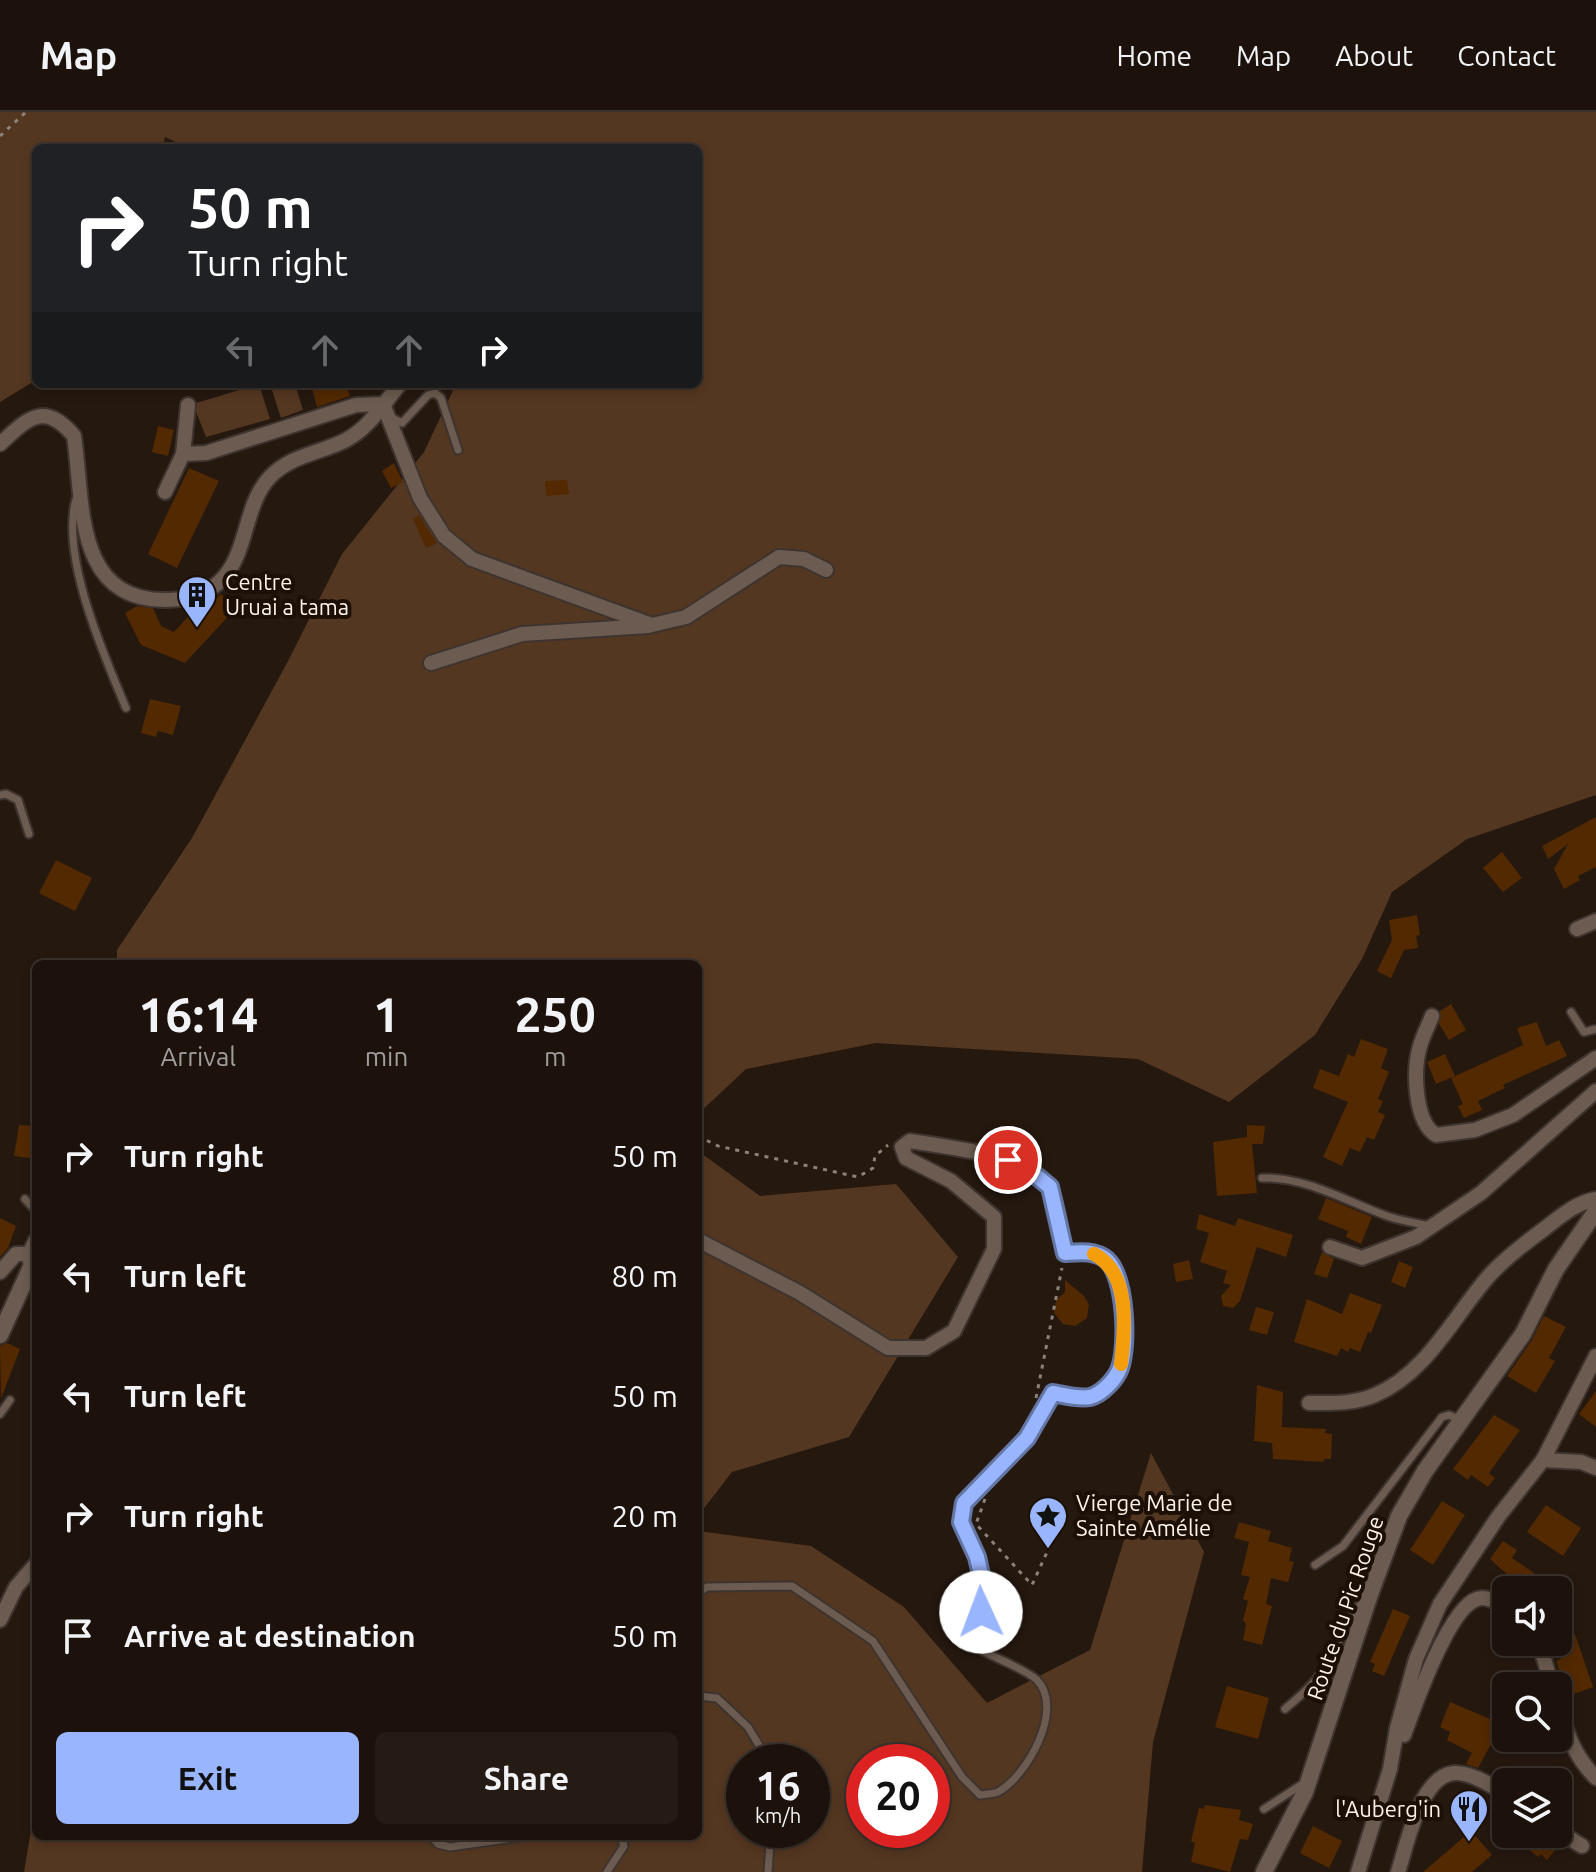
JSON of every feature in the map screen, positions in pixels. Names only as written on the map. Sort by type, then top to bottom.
[{"type":"street","points":[[0,444],[28,418],[47,416],[65,424],[74,436],[84,532],[92,557],[117,586],[134,596],[174,600],[201,594],[226,575],[267,479],[280,468],[344,441],[366,428],[386,410],[398,388]]},
{"type":"street","points":[[165,492],[183,454],[188,405]]},
{"type":"street","points":[[183,454],[206,453],[356,405],[386,410]]},
{"type":"street","points":[[386,410],[420,498],[444,536],[472,559],[652,625]]},
{"type":"street","points":[[431,663],[522,634],[652,625],[686,617],[779,557],[804,559],[826,570]]},
{"type":"street","points":[[1577,929],[1596,921]]},
{"type":"street","points":[[1432,1016],[1419,1049],[1417,1075],[1420,1117],[1427,1130],[1436,1135],[1475,1130],[1513,1115],[1596,1058]]},
{"type":"street","points":[[1330,1247],[1362,1258],[1416,1237],[1481,1193],[1596,1091]]},
{"type":"street","points":[[702,1242],[800,1293],[888,1348],[926,1348],[954,1331],[994,1249],[994,1217],[951,1181],[906,1158],[902,1147],[910,1141],[1008,1160],[1029,1170],[1050,1187],[1065,1253],[1090,1252],[1107,1261],[1116,1278],[1123,1307],[1124,1336],[1120,1368],[1108,1386],[1091,1397],[1053,1393]]},
{"type":"street","points":[[1309,1403],[1351,1402],[1377,1394],[1403,1379],[1432,1349],[1490,1274],[1579,1202],[1596,1199]]},
{"type":"street","name":"Route du Pic Rouge","points":[[1264,1872],[1308,1785],[1390,1536],[1411,1493],[1523,1334],[1556,1269],[1596,1211]]},
{"type":"street","points":[[0,1272],[16,1254],[32,1247],[32,1265],[0,1335]]},
{"type":"street","points":[[1390,1769],[1397,1728],[1416,1659],[1440,1604],[1498,1517],[1543,1460],[1596,1356]]},
{"type":"street","points":[[1543,1460],[1581,1462],[1596,1468]]},
{"type":"street","points":[[0,1620],[16,1587],[32,1569]]},
{"type":"street","points":[[1358,1872],[1390,1769],[1427,1673],[1459,1616],[1477,1598],[1492,1601]]},
{"type":"street","points":[[1572,1745],[1581,1763],[1596,1778]]},
{"type":"street","points":[[1398,1872],[1420,1802],[1440,1778],[1456,1773],[1492,1786]]},
{"type":"street","points":[[1572,1840],[1582,1846]]},
{"type":"lane","points":[[386,410],[402,423],[428,395],[435,393],[441,398],[458,450]]},
{"type":"lane","points":[[80,486],[72,515],[73,539],[100,646],[126,708]]},
{"type":"lane","points":[[0,795],[6,794],[18,800],[29,834]]},
{"type":"lane","points":[[1571,1012],[1584,1032],[1596,1029]]},
{"type":"lane","points":[[1262,1178],[1276,1177],[1355,1202],[1390,1217],[1430,1226]]},
{"type":"lane","points":[[25,1199],[32,1207]]},
{"type":"lane","points":[[702,1590],[707,1587],[792,1586],[873,1641],[962,1777],[980,1795],[998,1792],[1029,1762],[1047,1715],[1046,1693],[1036,1679],[983,1651],[979,1636],[984,1588],[977,1557],[961,1522],[964,1503],[1027,1438],[1053,1393]]},
{"type":"lane","points":[[0,1414],[10,1400]]},
{"type":"lane","points":[[1315,1565],[1343,1546],[1442,1417],[1449,1415],[1463,1421]]},
{"type":"lane","points":[[1285,1709],[1321,1673],[1349,1615],[1369,1597]]},
{"type":"lane","points":[[702,1696],[717,1698],[748,1727],[758,1744]]},
{"type":"lane","points":[[1264,1809],[1301,1785],[1308,1785]]},
{"type":"lane","points":[[434,1840],[450,1847],[500,1840]]},
{"type":"lane","points":[[607,1872],[624,1846],[622,1840]]},
{"type":"lane","points":[[768,1872],[770,1848]]},
{"type":"path","points":[[0,136],[26,112]]},
{"type":"path","points":[[702,1138],[718,1146],[858,1177],[873,1168],[875,1156],[888,1145],[902,1147]]},
{"type":"path","points":[[1034,1407],[1065,1253]]},
{"type":"path","points":[[989,1476],[985,1505],[976,1524],[1032,1585],[1048,1550]]},
{"type":"shaded area","points":[[0,112],[1596,112],[1596,795],[1467,839],[1392,892],[1362,959],[1315,1035],[1229,1102],[1138,1059],[876,1043],[746,1069],[702,1110],[702,960],[117,960],[117,950],[192,838],[342,554],[424,452],[454,388],[702,388],[702,144],[180,144],[165,137],[164,144],[32,144],[32,382],[0,402]]},
{"type":"shaded area","points":[[246,388],[260,388],[270,419],[206,437],[193,404]]},
{"type":"shaded area","points":[[271,388],[296,388],[303,410],[281,418]]},
{"type":"shaded area","points":[[702,1154],[760,1196],[896,1184],[958,1257],[849,1437],[732,1472],[702,1511]]},
{"type":"shaded area","points":[[1151,1453],[1204,1552],[1153,1742],[1142,1872],[24,1872],[32,1824],[32,1840],[702,1840],[702,1532],[811,1546],[904,1607],[987,1703],[1090,1650]]},
{"type":"building","points":[[312,388],[347,388],[350,396],[317,407]]},
{"type":"building","points":[[158,426],[174,430],[168,456],[152,452]]},
{"type":"building","points":[[394,463],[403,482],[391,488],[382,471]]},
{"type":"building","points":[[189,468],[219,481],[177,568],[148,554]]},
{"type":"building","points":[[567,480],[569,494],[546,496],[545,481]]},
{"type":"building","points":[[419,515],[437,543],[426,548],[413,519]]},
{"type":"building","name":"Centre Uruai a tama","points":[[221,594],[236,608],[185,663],[141,645],[125,613],[137,606],[153,608],[161,626],[174,632],[199,605],[212,603]]},
{"type":"building","points":[[150,699],[181,706],[173,735],[158,731],[156,737],[141,733]]},
{"type":"building","points":[[1596,817],[1596,867],[1578,876],[1580,880],[1564,889],[1554,869],[1568,844],[1548,859],[1542,846]]},
{"type":"building","points":[[1502,852],[1522,878],[1503,892],[1483,868]]},
{"type":"building","points":[[56,860],[92,878],[75,911],[39,893]]},
{"type":"building","points":[[1417,915],[1418,948],[1404,950],[1391,978],[1377,971],[1392,940],[1389,920]]},
{"type":"building","points":[[1451,1004],[1466,1030],[1449,1040],[1439,1024],[1440,1011]]},
{"type":"building","points":[[1537,1022],[1546,1046],[1559,1040],[1567,1056],[1503,1085],[1505,1088],[1478,1101],[1482,1110],[1464,1118],[1458,1106],[1463,1104],[1451,1078],[1523,1045],[1517,1028]]},
{"type":"building","points":[[1361,1039],[1388,1049],[1381,1068],[1389,1072],[1378,1099],[1383,1101],[1378,1112],[1385,1115],[1374,1140],[1367,1137],[1360,1152],[1350,1148],[1342,1166],[1323,1157],[1348,1102],[1313,1088],[1320,1069],[1339,1076],[1348,1054],[1354,1057]]},
{"type":"building","points":[[1445,1054],[1455,1076],[1436,1084],[1427,1062]]},
{"type":"building","points":[[19,1125],[32,1126],[32,1158],[14,1156]]},
{"type":"building","points":[[1247,1125],[1265,1126],[1263,1144],[1252,1144],[1257,1193],[1217,1196],[1213,1142],[1247,1137]]},
{"type":"building","points":[[1326,1198],[1372,1217],[1361,1244],[1346,1237],[1348,1231],[1318,1219]]},
{"type":"building","points":[[1199,1214],[1235,1226],[1238,1218],[1293,1235],[1286,1257],[1257,1247],[1240,1301],[1233,1308],[1223,1306],[1221,1296],[1231,1285],[1223,1283],[1227,1271],[1200,1262],[1209,1233],[1196,1229]]},
{"type":"building","points":[[0,1218],[16,1226],[8,1248],[0,1257]]},
{"type":"building","points":[[1322,1252],[1334,1259],[1327,1278],[1314,1274]]},
{"type":"building","points":[[1189,1260],[1193,1279],[1176,1282],[1173,1264]]},
{"type":"building","points":[[1399,1261],[1413,1267],[1405,1288],[1391,1282]]},
{"type":"building","points":[[1065,1280],[1089,1304],[1087,1318],[1075,1326],[1063,1324],[1054,1313],[1056,1300],[1065,1292]]},
{"type":"building","points":[[1350,1293],[1382,1305],[1360,1352],[1350,1348],[1348,1352],[1341,1348],[1337,1356],[1294,1342],[1307,1299],[1342,1314]]},
{"type":"building","points":[[1256,1307],[1274,1312],[1267,1335],[1249,1330]]},
{"type":"building","points":[[1544,1316],[1566,1327],[1549,1358],[1555,1361],[1536,1393],[1507,1376]]},
{"type":"building","points":[[7,1343],[20,1349],[1,1399],[0,1346]]},
{"type":"building","points":[[1257,1385],[1283,1392],[1282,1427],[1326,1429],[1325,1433],[1332,1434],[1331,1459],[1324,1459],[1324,1462],[1273,1459],[1272,1443],[1254,1441]]},
{"type":"building","points":[[1596,1391],[1596,1427],[1579,1414]]},
{"type":"building","points":[[1494,1415],[1520,1430],[1489,1473],[1495,1478],[1488,1487],[1471,1475],[1468,1480],[1453,1469]]},
{"type":"building","points":[[1442,1501],[1465,1515],[1433,1565],[1410,1550]]},
{"type":"building","points":[[1546,1505],[1581,1528],[1563,1556],[1527,1532]]},
{"type":"building","points":[[1239,1522],[1271,1531],[1268,1541],[1292,1548],[1289,1561],[1294,1562],[1288,1582],[1271,1578],[1266,1604],[1272,1606],[1262,1645],[1243,1640],[1246,1624],[1243,1620],[1248,1601],[1243,1599],[1250,1577],[1241,1575],[1249,1542],[1234,1538]]},
{"type":"building","points":[[1503,1541],[1517,1550],[1512,1558],[1534,1573],[1532,1576],[1509,1576],[1490,1559]]},
{"type":"building","points":[[1393,1609],[1410,1616],[1384,1676],[1372,1671],[1375,1664],[1370,1662]]},
{"type":"building","points":[[1575,1634],[1593,1687],[1572,1695],[1572,1672],[1560,1672],[1556,1661],[1561,1656],[1572,1656],[1572,1635]]},
{"type":"building","points":[[1227,1686],[1269,1698],[1258,1739],[1215,1727]]},
{"type":"building","points":[[1450,1702],[1492,1720],[1492,1742],[1478,1768],[1466,1764],[1472,1753],[1447,1740],[1450,1732],[1440,1727]]},
{"type":"building","points":[[1205,1805],[1241,1810],[1239,1820],[1253,1824],[1248,1840],[1240,1839],[1230,1872],[1191,1862],[1195,1843],[1191,1841],[1199,1808],[1204,1809]]},
{"type":"building","points":[[1313,1826],[1342,1841],[1329,1868],[1300,1853]]},
{"type":"building","name":"l'Auberg'in","points":[[1471,1831],[1492,1855],[1472,1872],[1423,1872]]},
{"type":"building","points":[[1527,1848],[1557,1848],[1547,1860],[1541,1854],[1538,1857]]},
{"type":"slow traffic","points":[[1094,1254],[1107,1261],[1116,1278],[1123,1307],[1121,1364]]},
{"type":"place","name":"Centre Uruai a tama","points":[[197,629]]},
{"type":"place","name":"Vierge Marie de Sainte Amélie","points":[[1048,1550]]},
{"type":"place","name":"l'Auberg'in","points":[[1469,1843]]},
{"type":"route","points":[[981,1612],[984,1588],[977,1557],[961,1522],[964,1503],[1027,1438],[1053,1393],[1091,1397],[1108,1386],[1120,1368],[1124,1336],[1123,1307],[1116,1278],[1107,1261],[1090,1252],[1065,1253],[1050,1187],[1029,1170],[1008,1160]]}]
